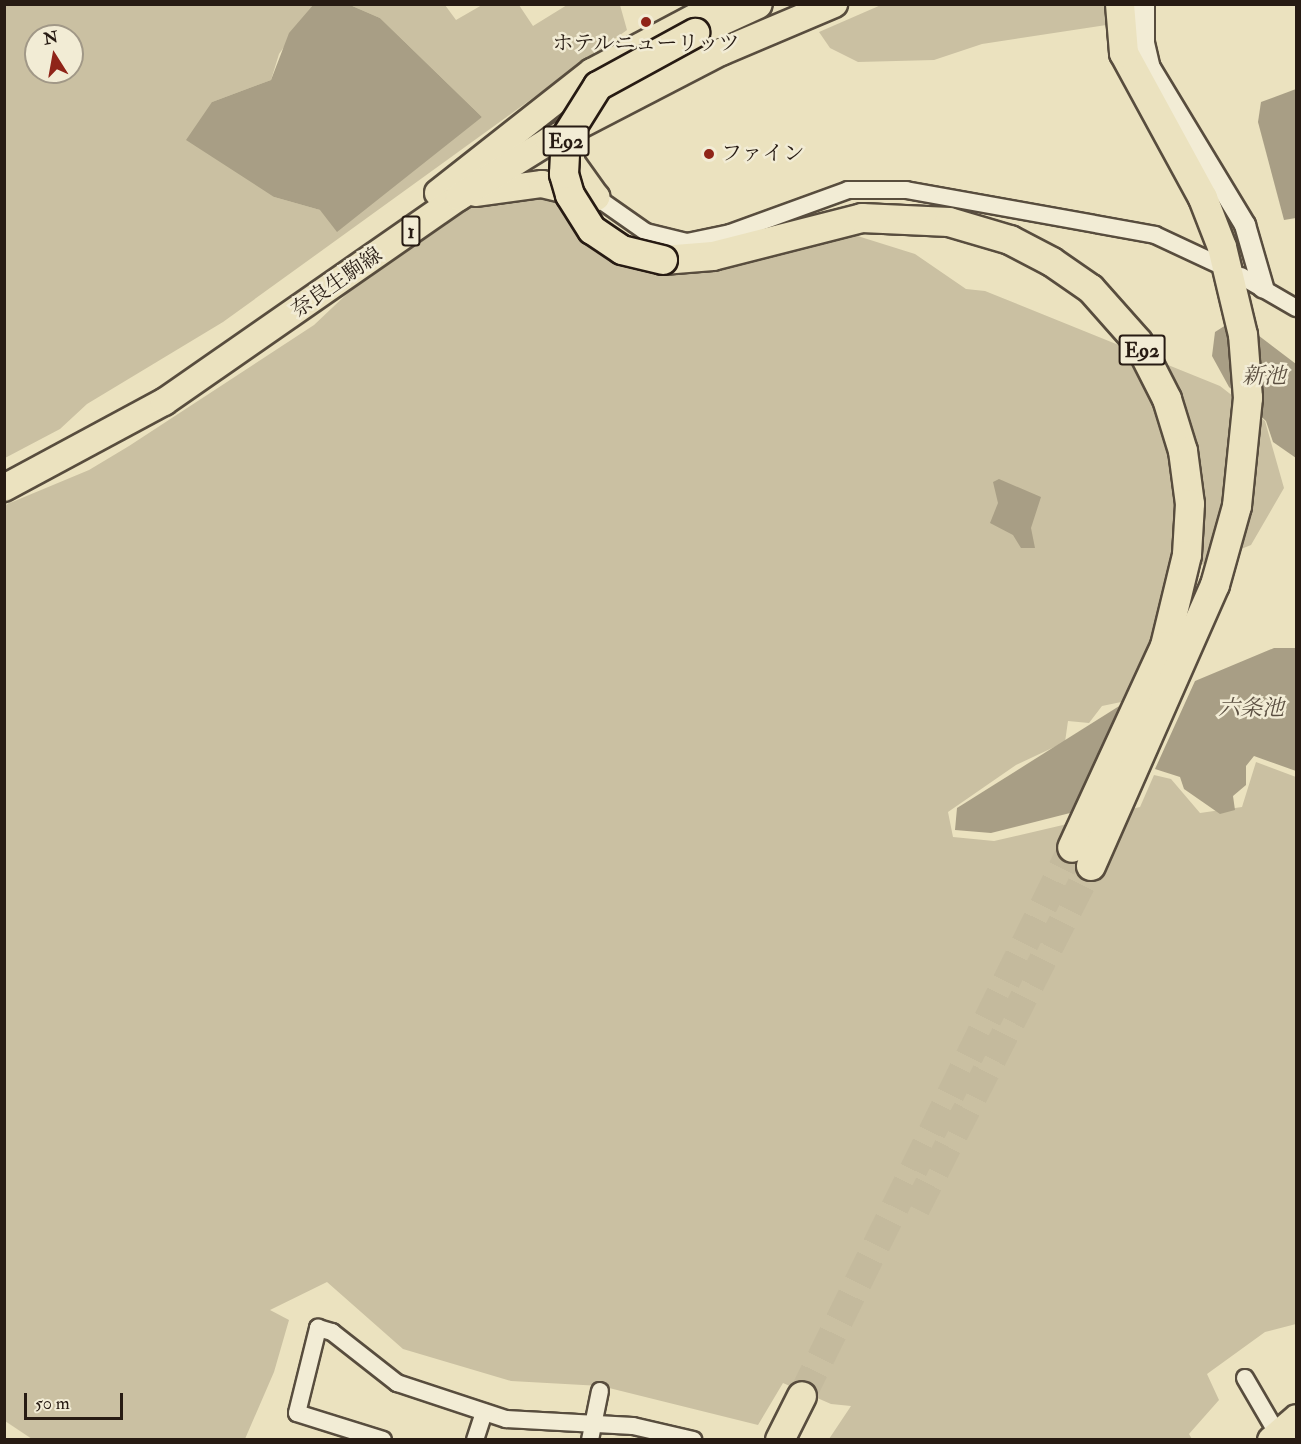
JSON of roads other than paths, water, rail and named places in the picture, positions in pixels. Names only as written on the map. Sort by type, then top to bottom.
[{"type":"highway","name":"E92","points":[[758,4],[695,33],[598,86],[575,116],[565,146],[570,195],[592,230],[622,250],[663,260],[713,256],[862,218],[949,222],[1010,240],[1052,262],[1091,289],[1138,342],[1167,399],[1183,452],[1191,504],[1187,555],[1166,646],[1082,857],[1150,738],[1215,585],[1246,445],[1247,366],[1238,285],[1203,198],[1124,53],[1120,4]]},
{"type":"highway","points":[[780,1440],[811,1398],[799,1440]]},
{"type":"main road","name":"奈良生駒線","points":[[4,488],[164,402],[448,195],[592,72],[720,4]]},
{"type":"main road","name":"奈良生駒線","points":[[4,471],[83,432],[204,359],[448,195],[624,84],[796,4]]},
{"type":"main road","name":"奈良生駒線","points":[[448,195],[720,52],[834,4]]},
{"type":"main road","points":[[594,117],[572,139],[569,150],[577,173],[596,197]]},
{"type":"main road","points":[[448,195],[525,183],[596,197]]},
{"type":"street","points":[[1144,4],[1150,68],[1245,225],[1263,287]]},
{"type":"street","points":[[596,197],[645,232],[687,242],[729,233],[848,190],[906,190],[1155,235],[1217,264]]},
{"type":"street","points":[[1238,285],[1263,287],[1296,308]]},
{"type":"street","points":[[383,1440],[297,1413],[318,1328],[332,1332],[396,1383],[506,1419],[592,1433],[633,1426],[684,1439]]},
{"type":"street","points":[[1245,1378],[1281,1430]]},
{"type":"street","points":[[592,1433],[600,1391]]},
{"type":"street","points":[[475,1440],[484,1412]]},
{"type":"water","points":[[314,4],[350,5],[380,18],[482,117],[337,232],[320,210],[274,197],[186,140],[212,102],[271,80],[289,33]]},
{"type":"water","points":[[1296,89],[1296,218],[1284,220],[1258,122],[1261,102]]},
{"type":"water","name":"新池","points":[[1229,323],[1250,329],[1296,364],[1296,458],[1273,442],[1266,421],[1229,387],[1212,356],[1215,332]]},
{"type":"water","points":[[999,479],[1041,497],[1031,528],[1035,548],[1021,548],[1013,535],[990,523],[998,503],[993,482]]},
{"type":"water","name":"六条池","points":[[1274,648],[1296,648],[1296,771],[1254,756],[1246,766],[1246,785],[1233,796],[1235,810],[1220,814],[1184,789],[1180,777],[1155,769],[1195,681]]},
{"type":"water","points":[[1132,698],[1074,812],[991,833],[955,830],[957,808]]},
{"type":"tunnel","points":[[802,1396],[1072,848]]},
{"type":"tunnel","points":[[916,1209],[1091,866]]},
{"type":"place","name":"ホテルニューリッツ","points":[[646,22]]},
{"type":"place","name":"ファイン","points":[[709,154]]}]
